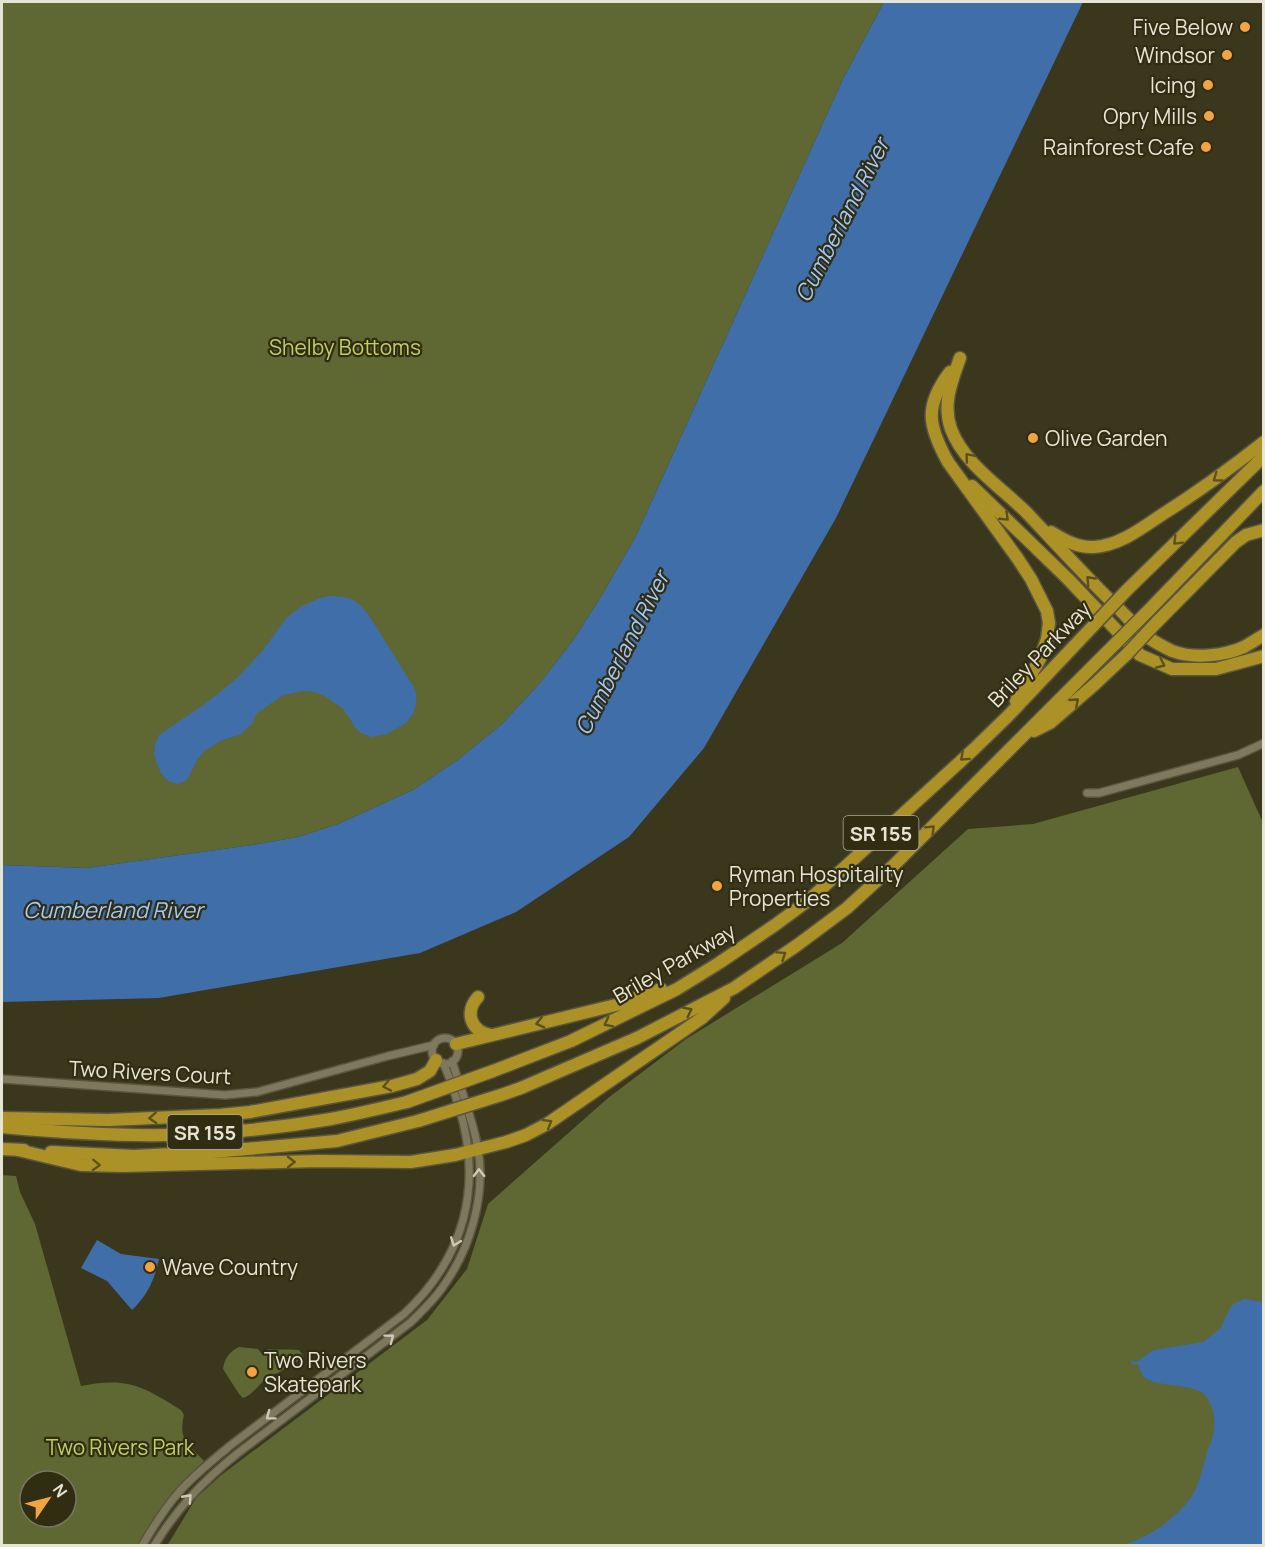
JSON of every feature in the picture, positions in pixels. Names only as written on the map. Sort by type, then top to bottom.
[{"type":"highway","points":[[1006,717],[1040,659],[1050,624],[1047,611],[1031,579],[948,462],[934,433],[931,423],[932,405],[936,392],[960,358],[949,387],[947,401],[951,428],[957,441],[980,469],[1151,640],[1175,652],[1198,655],[1221,654],[1243,647],[1263,635]]},
{"type":"highway","points":[[934,433],[951,428]]},
{"type":"highway","points":[[1024,511],[1064,540],[1083,547],[1110,545],[1129,536],[1193,495],[1263,442]]},
{"type":"highway","name":"Briley Parkway","points":[[2,1127],[106,1134],[168,1135],[240,1130],[331,1119],[407,1102],[492,1071],[571,1041],[656,999],[750,943],[809,900],[1006,717],[1125,591],[1263,456]]},
{"type":"highway","points":[[948,462],[1075,587],[1140,655],[1172,669],[1216,669],[1263,656]]},
{"type":"highway","name":"SR 155","points":[[2,1149],[134,1156],[338,1141],[418,1121],[521,1088],[636,1038],[734,988],[847,908],[894,865],[1027,734],[1263,491]]},
{"type":"highway","points":[[1027,734],[1050,723],[1094,686],[1236,542],[1246,535],[1263,530]]},
{"type":"highway","points":[[456,1044],[620,1004],[674,984],[750,943]]},
{"type":"highway","points":[[18,1150],[81,1165],[123,1166],[318,1161],[411,1162],[455,1155],[506,1143],[547,1124],[702,1018],[734,988]]},
{"type":"highway","points":[[478,998],[471,1008],[471,1020],[478,1030],[492,1035]]},
{"type":"highway","points":[[2,1118],[108,1120],[250,1112],[371,1090],[417,1079],[430,1071],[437,1059]]},
{"type":"street","points":[[1087,793],[1099,793],[1238,755],[1263,743]]},
{"type":"street","points":[[142,1545],[179,1492],[204,1467],[404,1314],[427,1291],[446,1264],[462,1224],[467,1203],[473,1150],[448,1072],[432,1050],[439,1040],[445,1038],[456,1044],[458,1052],[452,1061]]},
{"type":"street","name":"Two Rivers Court","points":[[2,1079],[225,1095],[257,1092],[434,1045]]},
{"type":"street","points":[[409,1052],[418,1052],[437,1059],[452,1061]]},
{"type":"street","points":[[154,1545],[187,1499],[211,1474],[411,1322],[435,1297],[454,1269],[465,1248],[472,1227],[480,1182],[473,1150],[469,1114],[452,1061]]},
{"type":"green space","name":"Shelby Bottoms","points":[[2,2],[884,2],[843,79],[636,536],[602,595],[574,639],[540,683],[502,724],[459,759],[413,790],[338,824],[298,837],[87,868],[2,865]]},
{"type":"green space","points":[[1238,767],[1264,825],[1263,1545],[167,1546],[196,1498],[220,1476],[427,1320],[467,1269],[488,1204],[608,1098],[686,1039],[842,943],[968,829],[1033,824]]},
{"type":"green space","name":"Two Rivers Park","points":[[2,1175],[16,1176],[20,1192],[35,1224],[81,1386],[97,1383],[123,1383],[145,1389],[181,1410],[184,1415],[183,1436],[204,1461],[176,1489],[153,1519],[138,1545],[2,1545]]},
{"type":"green space","name":"Two Rivers Skatepark","points":[[239,1347],[258,1349],[262,1354],[268,1349],[299,1350],[304,1357],[268,1377],[243,1398],[223,1369],[228,1356]]},
{"type":"water","name":"Cumberland River","points":[[884,2],[1083,2],[836,518],[704,748],[629,837],[516,912],[420,953],[159,998],[2,1002],[2,865],[87,868],[298,837],[338,824],[413,790],[459,759],[502,724],[540,683],[574,639],[636,536],[843,79]]},
{"type":"water","points":[[330,596],[352,599],[364,609],[412,684],[416,693],[416,704],[413,714],[406,723],[387,734],[371,737],[361,733],[342,708],[325,696],[304,691],[283,695],[256,714],[252,724],[241,734],[220,741],[203,752],[187,780],[177,784],[168,781],[161,773],[154,754],[159,735],[206,703],[237,678],[263,650],[287,617],[302,606]]},
{"type":"water","points":[[97,1240],[121,1254],[159,1259],[150,1287],[132,1310],[107,1281],[81,1268]]},
{"type":"water","points":[[1244,1299],[1263,1302],[1263,1545],[1123,1545],[1156,1530],[1178,1513],[1189,1500],[1199,1480],[1214,1430],[1212,1407],[1205,1395],[1191,1388],[1149,1380],[1143,1376],[1138,1365],[1132,1364],[1130,1360],[1137,1362],[1153,1350],[1203,1342],[1220,1329],[1233,1304]]},
{"type":"place","name":"Five Below","points":[[1245,27]]},
{"type":"place","name":"Windsor","points":[[1227,55]]},
{"type":"place","name":"Icing","points":[[1208,85]]},
{"type":"place","name":"Opry Mills","points":[[1209,116]]},
{"type":"place","name":"Rainforest Cafe","points":[[1206,147]]},
{"type":"place","name":"Olive Garden","points":[[1033,438]]},
{"type":"place","name":"Ryman Hospitality Properties","points":[[717,886]]},
{"type":"place","name":"Wave Country","points":[[150,1267]]},
{"type":"place","name":"Two Rivers Skatepark","points":[[252,1372]]}]
